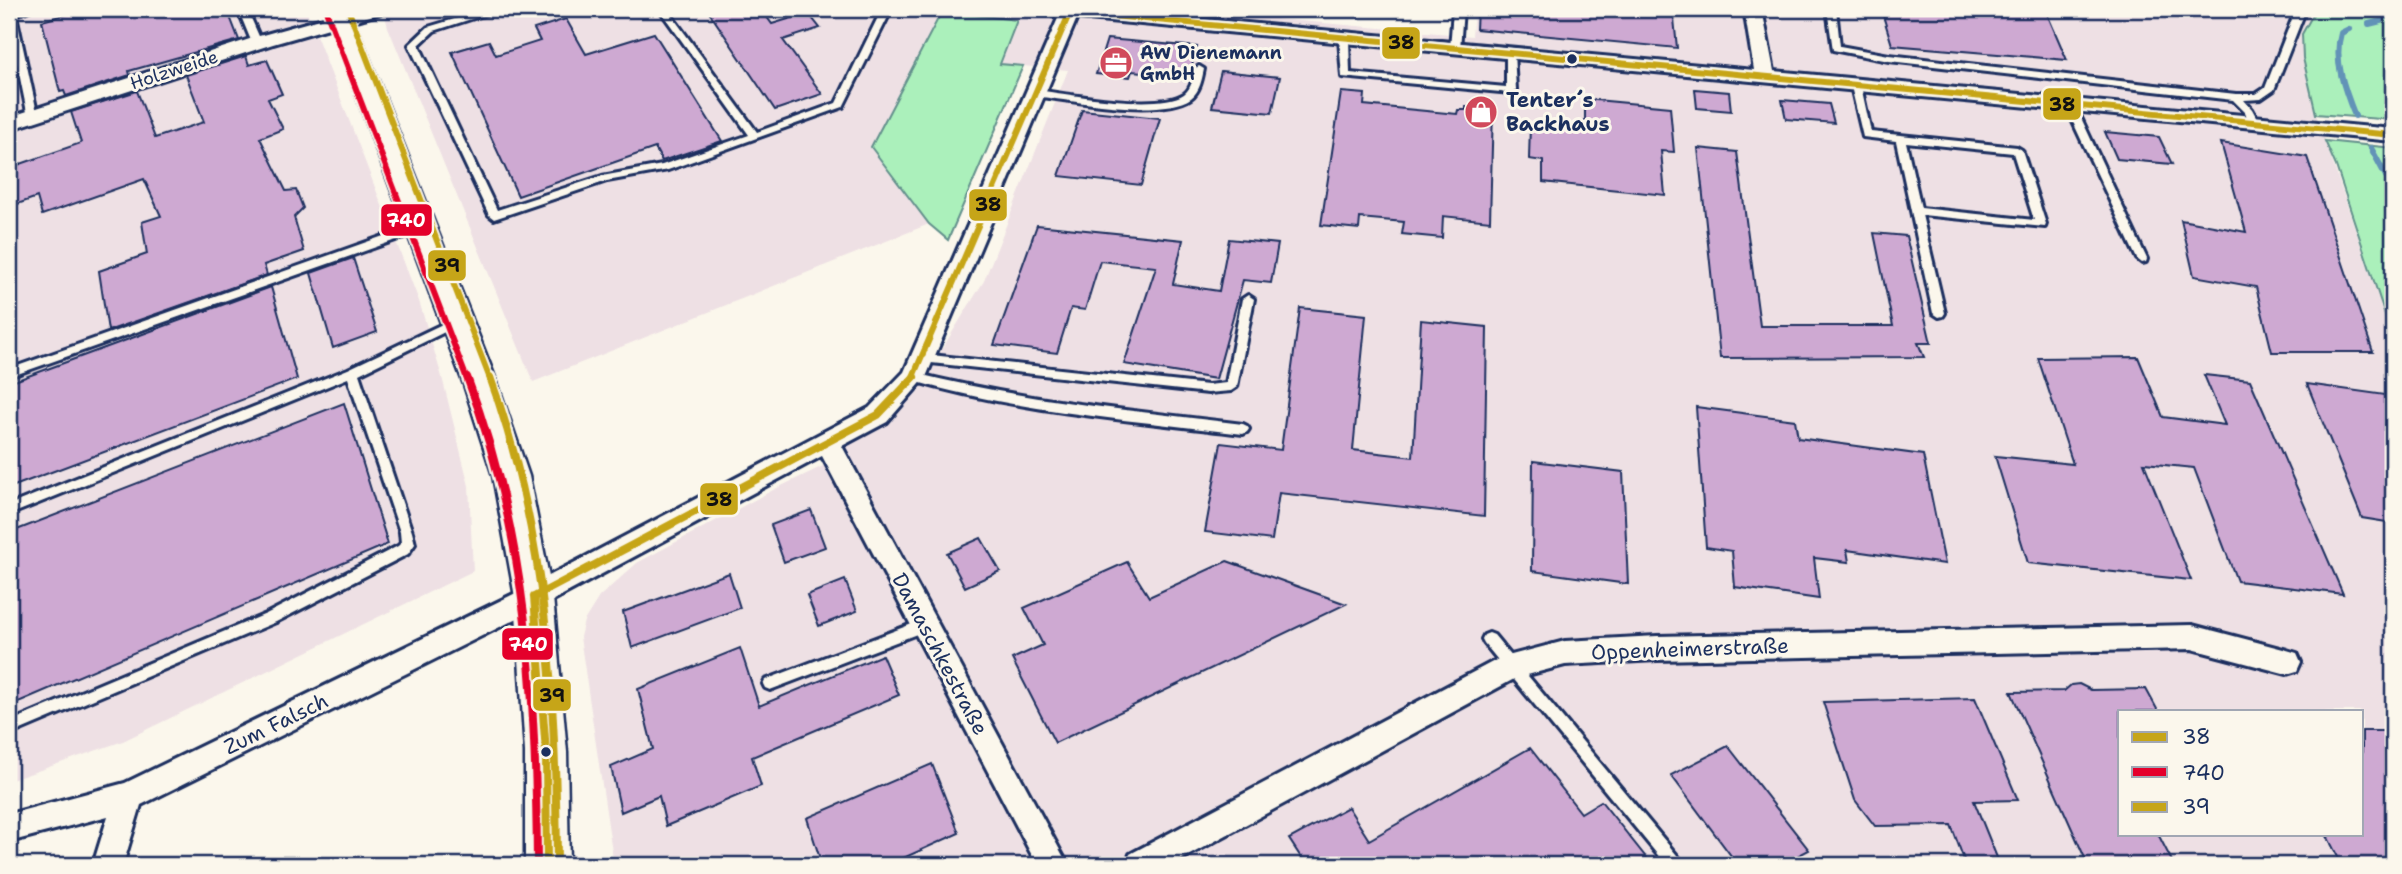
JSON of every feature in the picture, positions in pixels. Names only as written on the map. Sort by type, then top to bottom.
[{"type":"main road","points":[[339,13],[457,321],[511,476],[534,597],[547,752],[547,865]]},
{"type":"street","name":"Holzweide","points":[[9,124],[257,43],[339,13],[374,9]]},
{"type":"street","points":[[1039,9],[2393,135]]},
{"type":"street","points":[[1753,9],[1765,77]]},
{"type":"street","points":[[918,368],[1070,12]]},
{"type":"street","name":"Zum Falsch","points":[[9,828],[129,796],[534,597],[878,415],[918,368]]},
{"type":"street","name":"Damaschkestraße","points":[[828,443],[1053,865]]},
{"type":"street","name":"Oppenheimerstraße","points":[[1141,865],[1510,667],[1565,653],[1657,648],[2192,637],[2287,662]]},
{"type":"street","points":[[108,865],[129,796]]},
{"type":"lane","points":[[27,9],[11,13],[33,117]]},
{"type":"lane","points":[[242,9],[257,43]]},
{"type":"lane","points":[[496,9],[431,29],[414,45],[494,215],[606,178],[664,168],[840,105],[887,9]]},
{"type":"lane","points":[[663,9],[755,136]]},
{"type":"lane","points":[[1455,49],[1458,9]]},
{"type":"lane","points":[[1831,9],[1836,48],[1889,58],[2236,97],[2258,97],[2269,90],[2301,9]]},
{"type":"lane","points":[[1344,39],[1345,75],[1511,90],[1511,54]]},
{"type":"lane","points":[[1036,93],[1162,105],[1189,96],[1198,83],[1199,69]]},
{"type":"lane","points":[[1856,86],[1867,135],[2017,150],[2041,224],[1916,211]]},
{"type":"lane","points":[[2236,97],[2249,111],[2254,122]]},
{"type":"lane","points":[[2070,105],[2142,260]]},
{"type":"lane","points":[[1900,138],[1938,313]]},
{"type":"lane","points":[[9,373],[421,226]]},
{"type":"lane","points":[[918,368],[1208,389],[1231,387],[1248,299]]},
{"type":"lane","points":[[9,510],[352,372],[457,321]]},
{"type":"lane","points":[[918,368],[954,388],[1243,429]]},
{"type":"lane","points":[[9,729],[271,618],[403,551],[408,544],[405,532],[352,372]]},
{"type":"lane","points":[[770,684],[925,625]]},
{"type":"lane","points":[[1489,639],[1676,865]]},
{"type":"shaded area","points":[[9,9],[289,9],[291,13],[306,9],[419,301],[442,377],[469,486],[473,571],[123,741],[9,781]]},
{"type":"shaded area","points":[[383,9],[1279,9],[1277,19],[1472,36],[1474,9],[2316,9],[2302,34],[2303,58],[2316,114],[2393,339],[2393,865],[614,865],[580,637],[584,621],[599,597],[637,563],[773,490],[846,455],[842,444],[888,420],[921,383],[984,281],[1068,70],[1000,64],[1017,20],[942,11],[871,147],[929,224],[533,382]]},
{"type":"green space","points":[[2316,9],[2393,9],[2393,120],[2316,114],[2303,58],[2302,34]]},
{"type":"green space","points":[[942,11],[1017,20],[1000,64],[1023,66],[948,240],[929,224],[871,147]]},
{"type":"green space","points":[[2325,141],[2393,148],[2393,339],[2336,166]]},
{"type":"building","points":[[86,9],[227,9],[239,40],[129,71],[130,75],[66,96],[64,91],[60,92],[42,21]]},
{"type":"building","points":[[707,9],[761,9],[772,24],[808,13],[820,28],[783,40],[822,94],[775,110]]},
{"type":"building","points":[[1477,9],[1673,9],[1677,48],[1476,29]]},
{"type":"building","points":[[1881,9],[2045,9],[2067,60],[1892,45]]},
{"type":"building","points":[[566,19],[586,54],[654,33],[722,141],[662,161],[655,148],[518,196],[452,52],[489,41],[496,55],[540,41],[534,29]]},
{"type":"building","points":[[1107,39],[1197,47],[1189,76],[1132,71],[1130,77],[1096,74]]},
{"type":"building","points":[[246,56],[249,65],[267,60],[282,94],[268,99],[283,129],[260,138],[286,191],[296,190],[303,208],[294,217],[304,251],[264,265],[267,275],[108,331],[99,271],[147,254],[142,222],[161,216],[144,179],[42,215],[37,197],[9,207],[9,168],[81,143],[71,112],[137,91],[155,138],[204,122],[186,75]]},
{"type":"building","points":[[1221,71],[1280,77],[1272,113],[1212,107]]},
{"type":"building","points":[[1695,89],[1729,92],[1731,111],[1697,108]]},
{"type":"building","points":[[1341,92],[1365,94],[1364,105],[1457,114],[1458,110],[1466,110],[1466,107],[1493,109],[1490,221],[1443,216],[1442,238],[1402,234],[1404,222],[1360,218],[1359,229],[1321,225]]},
{"type":"building","points":[[1585,99],[1670,107],[1674,152],[1661,151],[1665,195],[1543,182],[1543,161],[1529,159],[1530,125],[1585,130]]},
{"type":"building","points":[[1782,100],[1829,104],[1834,123],[1786,119]]},
{"type":"building","points":[[1082,110],[1160,118],[1141,185],[1059,176]]},
{"type":"building","points":[[2105,132],[2159,137],[2172,164],[2117,159]]},
{"type":"building","points":[[2221,143],[2307,157],[2373,352],[2272,352],[2256,287],[2194,276],[2181,220],[2246,232]]},
{"type":"building","points":[[1698,148],[1737,152],[1760,326],[1893,326],[1874,233],[1906,236],[1931,343],[1918,343],[1924,357],[1720,358]]},
{"type":"building","points":[[1037,225],[1183,240],[1173,284],[1219,291],[1229,239],[1278,244],[1271,283],[1243,280],[1216,379],[1124,364],[1156,267],[1100,261],[1085,310],[1071,308],[1057,353],[994,345]]},
{"type":"building","points":[[353,258],[377,332],[333,348],[311,273]]},
{"type":"building","points":[[271,287],[297,379],[9,488],[9,383]]},
{"type":"building","points":[[1300,308],[1366,315],[1353,450],[1413,457],[1421,320],[1487,327],[1484,516],[1279,493],[1272,540],[1205,532],[1221,443],[1281,450]]},
{"type":"building","points":[[2138,357],[2163,417],[2225,425],[2204,375],[2250,380],[2343,594],[2237,581],[2194,468],[2144,463],[2191,580],[2028,563],[1995,456],[2073,464],[2038,358]]},
{"type":"building","points":[[2307,384],[2393,396],[2393,523],[2362,518]]},
{"type":"building","points":[[344,403],[388,544],[9,706],[9,533]]},
{"type":"building","points":[[1696,407],[1795,420],[1798,438],[1923,455],[1945,564],[1847,550],[1849,562],[1814,558],[1819,599],[1735,587],[1732,551],[1706,547]]},
{"type":"building","points":[[1533,461],[1623,472],[1628,584],[1532,571]]},
{"type":"building","points":[[811,510],[825,547],[784,562],[771,525]]},
{"type":"building","points":[[981,538],[1000,571],[965,587],[947,553]]},
{"type":"building","points":[[1227,561],[1346,604],[1055,743],[1012,659],[1043,645],[1024,608],[1127,562],[1149,597]]},
{"type":"building","points":[[729,573],[740,608],[632,648],[623,612]]},
{"type":"building","points":[[845,580],[857,611],[819,626],[807,595]]},
{"type":"building","points":[[740,648],[759,706],[882,655],[899,695],[752,757],[761,786],[666,826],[659,796],[621,812],[611,767],[653,749],[638,689]]},
{"type":"building","points":[[2079,684],[2091,690],[2146,689],[2157,710],[2118,710],[2118,836],[2159,836],[2174,865],[2088,865],[2011,692],[2064,691],[2071,685]]},
{"type":"building","points":[[1975,698],[2018,800],[1974,801],[2000,865],[1966,865],[1951,825],[1875,826],[1855,800],[1823,702]]},
{"type":"building","points":[[2364,731],[2393,731],[2393,865],[2342,865],[2327,836],[2364,836]]},
{"type":"building","points":[[1728,746],[1809,850],[1780,865],[1738,865],[1671,775]]},
{"type":"building","points":[[1530,748],[1581,813],[1601,801],[1652,865],[1306,865],[1289,839],[1348,807],[1369,840]]},
{"type":"building","points":[[932,764],[959,833],[888,865],[822,865],[807,818]]},
{"type":"waterway","points":[[2369,24],[2381,21],[2392,9]]},
{"type":"waterway","points":[[2349,29],[2341,33],[2338,54],[2344,86],[2355,116]]},
{"type":"waterway","points":[[2371,148],[2393,189]]},
{"type":"transit line","name":"39","points":[[348,9],[491,381],[521,474],[544,596],[556,751],[557,865]]},
{"type":"transit line","name":"38","points":[[1070,12],[2393,135]]},
{"type":"transit line","name":"38","points":[[534,597],[878,415],[914,377],[1070,12]]},
{"type":"transit line","name":"740","points":[[327,13],[471,389],[501,479],[524,598],[536,752],[537,865]]},
{"type":"transit line","name":"38","points":[[534,597],[546,752],[547,865]]},
{"type":"place","name":"AW Dienemann GmbH","points":[[1116,63]]},
{"type":"place","name":"Tenter´s Backhaus","points":[[1481,112]]}]
